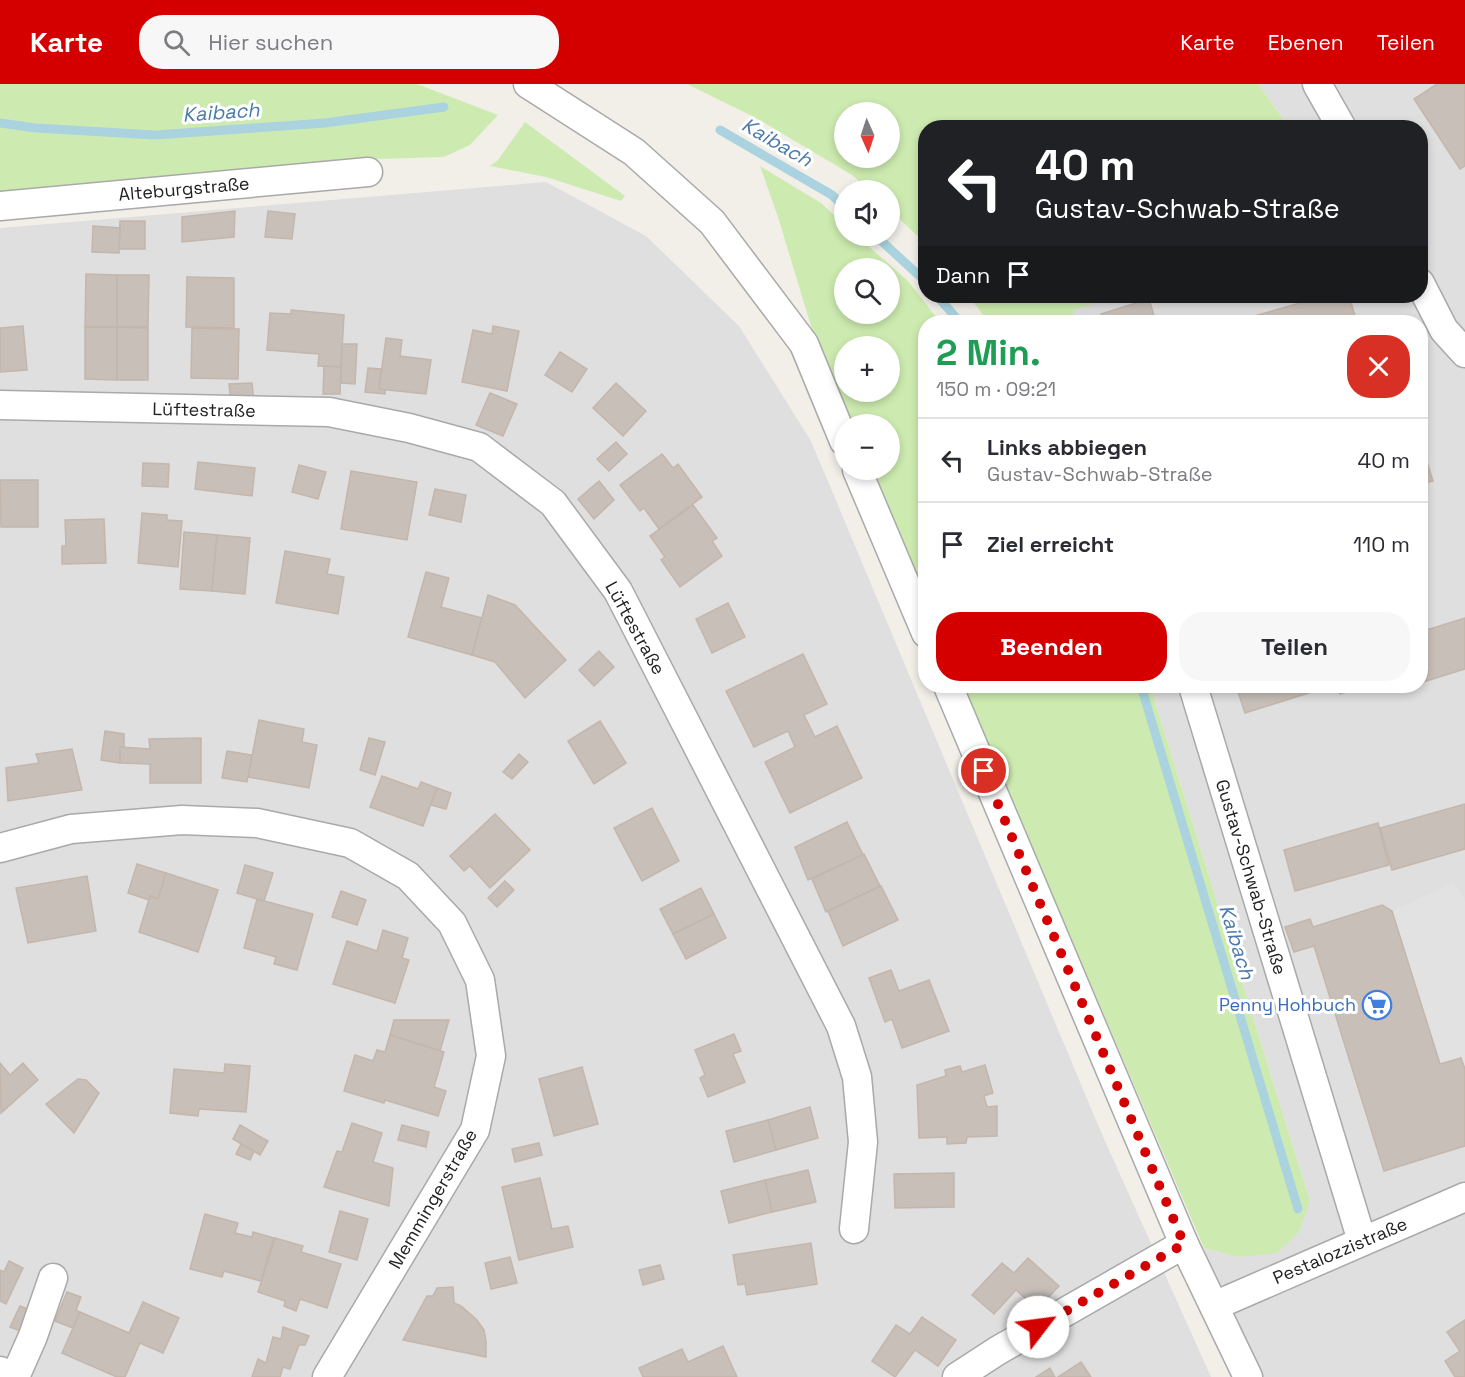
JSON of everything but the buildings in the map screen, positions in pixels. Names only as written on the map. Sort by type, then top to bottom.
[{"type":"street","points":[[528,84],[634,152],[712,222],[804,344],[834,417]]},
{"type":"street","points":[[1317,84],[1337,120]]},
{"type":"street","name":"Alteburgstraße","points":[[0,206],[368,172]]},
{"type":"street","points":[[1428,299],[1444,330],[1465,353]]},
{"type":"street","name":"Lüftestraße","points":[[0,405],[329,412],[410,428],[479,447],[554,503],[618,591],[841,1026],[857,1077],[863,1142],[854,1229]]},
{"type":"street","points":[[860,480],[918,614]]},
{"type":"street","points":[[951,693],[1184,1244],[1248,1377]]},
{"type":"street","name":"Gustav-Schwab-Straße","points":[[1195,693],[1362,1241]]},
{"type":"street","name":"Memmingerstraße","points":[[0,848],[71,829],[182,820],[257,823],[350,843],[408,876],[452,923],[480,980],[491,1056],[475,1130],[327,1377]]},
{"type":"street","name":"Pestalozzistraße","points":[[1214,1306],[1465,1197]]},
{"type":"street","points":[[957,1377],[997,1351],[1184,1244]]},
{"type":"street","points":[[0,1371],[15,1377],[33,1336],[53,1278]]},
{"type":"shaded area","points":[[1258,84],[1465,84],[1465,1377],[1261,1377],[1219,1291],[1204,1248],[1240,1257],[1310,1201],[1152,693],[1428,693],[1428,315],[1074,315],[1072,310],[1096,303],[1428,303],[1428,120],[1284,120]]},
{"type":"shaded area","points":[[546,182],[646,236],[739,326],[811,441],[1101,1132],[1211,1377],[0,1377],[0,228]]},
{"type":"shaded area","points":[[1453,883],[1465,900],[1465,1069],[1461,1058],[1440,1064],[1392,911]]},
{"type":"green space","points":[[0,84],[417,84],[498,115],[470,145],[444,157],[377,159],[0,192]]},
{"type":"green space","points":[[687,84],[1258,84],[1284,120],[918,120],[918,236],[900,219],[900,180],[858,180],[840,168],[900,168],[900,102],[834,102],[834,164],[756,118]]},
{"type":"green space","points":[[525,122],[625,196],[621,201],[546,177],[490,166],[498,160]]},
{"type":"green space","points":[[760,166],[821,203],[834,215],[834,246],[868,246],[882,258],[834,258],[834,324],[900,324],[900,274],[918,294],[918,303],[925,303],[935,315],[918,315],[918,581],[875,480],[900,480],[900,414],[848,414],[842,402],[900,402],[900,336],[834,336],[834,382],[814,336]]},
{"type":"green space","points":[[974,303],[1096,303],[1073,310],[1074,315],[983,315]]},
{"type":"green space","points":[[966,693],[1152,693],[1310,1201],[1299,1232],[1277,1253],[1239,1257],[1204,1248]]},
{"type":"waterway","name":"Kaibach","points":[[0,123],[36,128],[155,135],[325,123],[444,107]]},
{"type":"waterway","name":"Kaibach","points":[[720,130],[834,197]]},
{"type":"waterway","name":"Kaibach","points":[[887,246],[918,275]]},
{"type":"waterway","name":"Kaibach","points":[[943,303],[954,315]]},
{"type":"waterway","name":"Kaibach","points":[[1143,693],[1298,1209]]},
{"type":"place","name":"Penny Hohbuch","points":[[1377,1005]]},
{"type":"route","points":[[984,771],[1184,1244],[1038,1327]]}]
